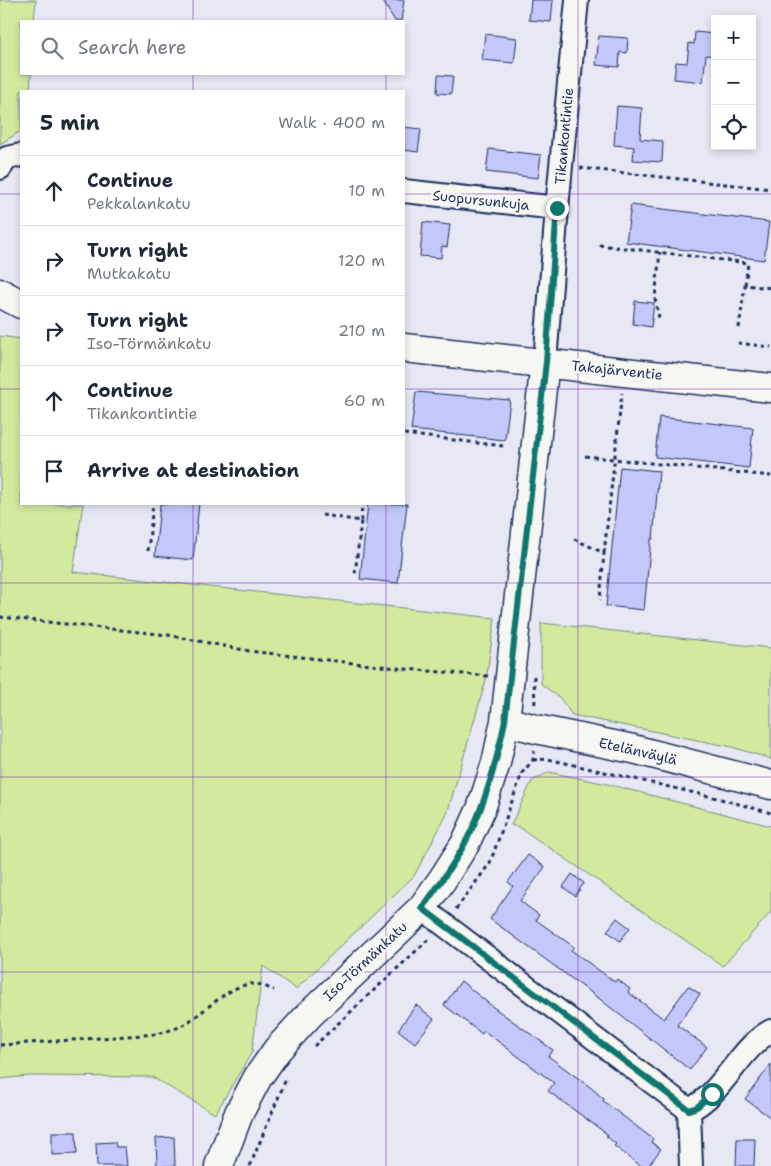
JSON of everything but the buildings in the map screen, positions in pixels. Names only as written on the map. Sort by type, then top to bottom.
[{"type":"street","name":"Tikankontintie","points":[[546,362],[557,208],[577,0]]},
{"type":"street","points":[[0,168],[7,158],[20,154]]},
{"type":"street","name":"Suopursunkuja","points":[[405,191],[557,208]]},
{"type":"street","points":[[0,293],[20,303]]},
{"type":"street","name":"Takajärventie","points":[[405,348],[771,388]]},
{"type":"street","name":"Iso-Törmänkatu","points":[[219,1166],[240,1113],[258,1077],[277,1050],[309,1015],[422,908],[465,844],[481,808],[496,763],[505,721],[526,674],[546,362]]},
{"type":"street","name":"Etelänväylä","points":[[505,721],[633,749],[771,785]]},
{"type":"street","points":[[422,908],[689,1110]]},
{"type":"street","points":[[689,1110],[697,1107],[712,1094],[757,1040],[771,1031]]},
{"type":"street","points":[[689,1110],[691,1166]]},
{"type":"path","points":[[562,166],[771,189]]},
{"type":"path","points":[[598,245],[748,263],[739,328]]},
{"type":"path","points":[[659,318],[655,298],[660,252]]},
{"type":"path","points":[[745,285],[771,288]]},
{"type":"path","points":[[738,343],[771,347]]},
{"type":"path","points":[[600,600],[622,393]]},
{"type":"path","points":[[405,434],[503,446]]},
{"type":"path","points":[[585,456],[771,476]]},
{"type":"path","points":[[148,552],[153,505]]},
{"type":"path","points":[[355,575],[362,505]]},
{"type":"path","points":[[322,515],[361,521]]},
{"type":"path","points":[[574,539],[604,554]]},
{"type":"path","points":[[0,617],[168,635],[249,651],[406,669],[526,674],[536,729],[533,760],[522,774],[490,863],[445,925],[308,1052]]},
{"type":"path","points":[[533,760],[548,759],[717,798],[771,813]]},
{"type":"path","points":[[0,1045],[157,1034],[178,1028],[199,1015],[231,990],[256,984],[274,990]]},
{"type":"path","points":[[250,1166],[286,1079]]},
{"type":"green space","points":[[0,0],[36,0],[34,20],[20,20],[20,75],[31,75],[30,90],[20,90],[20,132],[0,144]]},
{"type":"green space","points":[[0,336],[20,339],[20,505],[83,505],[73,572],[495,618],[486,680],[447,814],[414,876],[296,989],[263,966],[252,1052],[215,1114],[152,1077],[29,1076],[0,1079]]},
{"type":"green space","points":[[541,623],[771,648],[771,759],[732,747],[572,715],[560,698],[541,684]]},
{"type":"green space","points":[[549,772],[607,784],[771,826],[771,912],[723,966],[519,827],[511,825],[532,781]]},
{"type":"route","points":[[557,208],[546,362],[505,721],[496,763],[481,808],[465,844],[422,908],[689,1110],[697,1107],[712,1094]]}]
